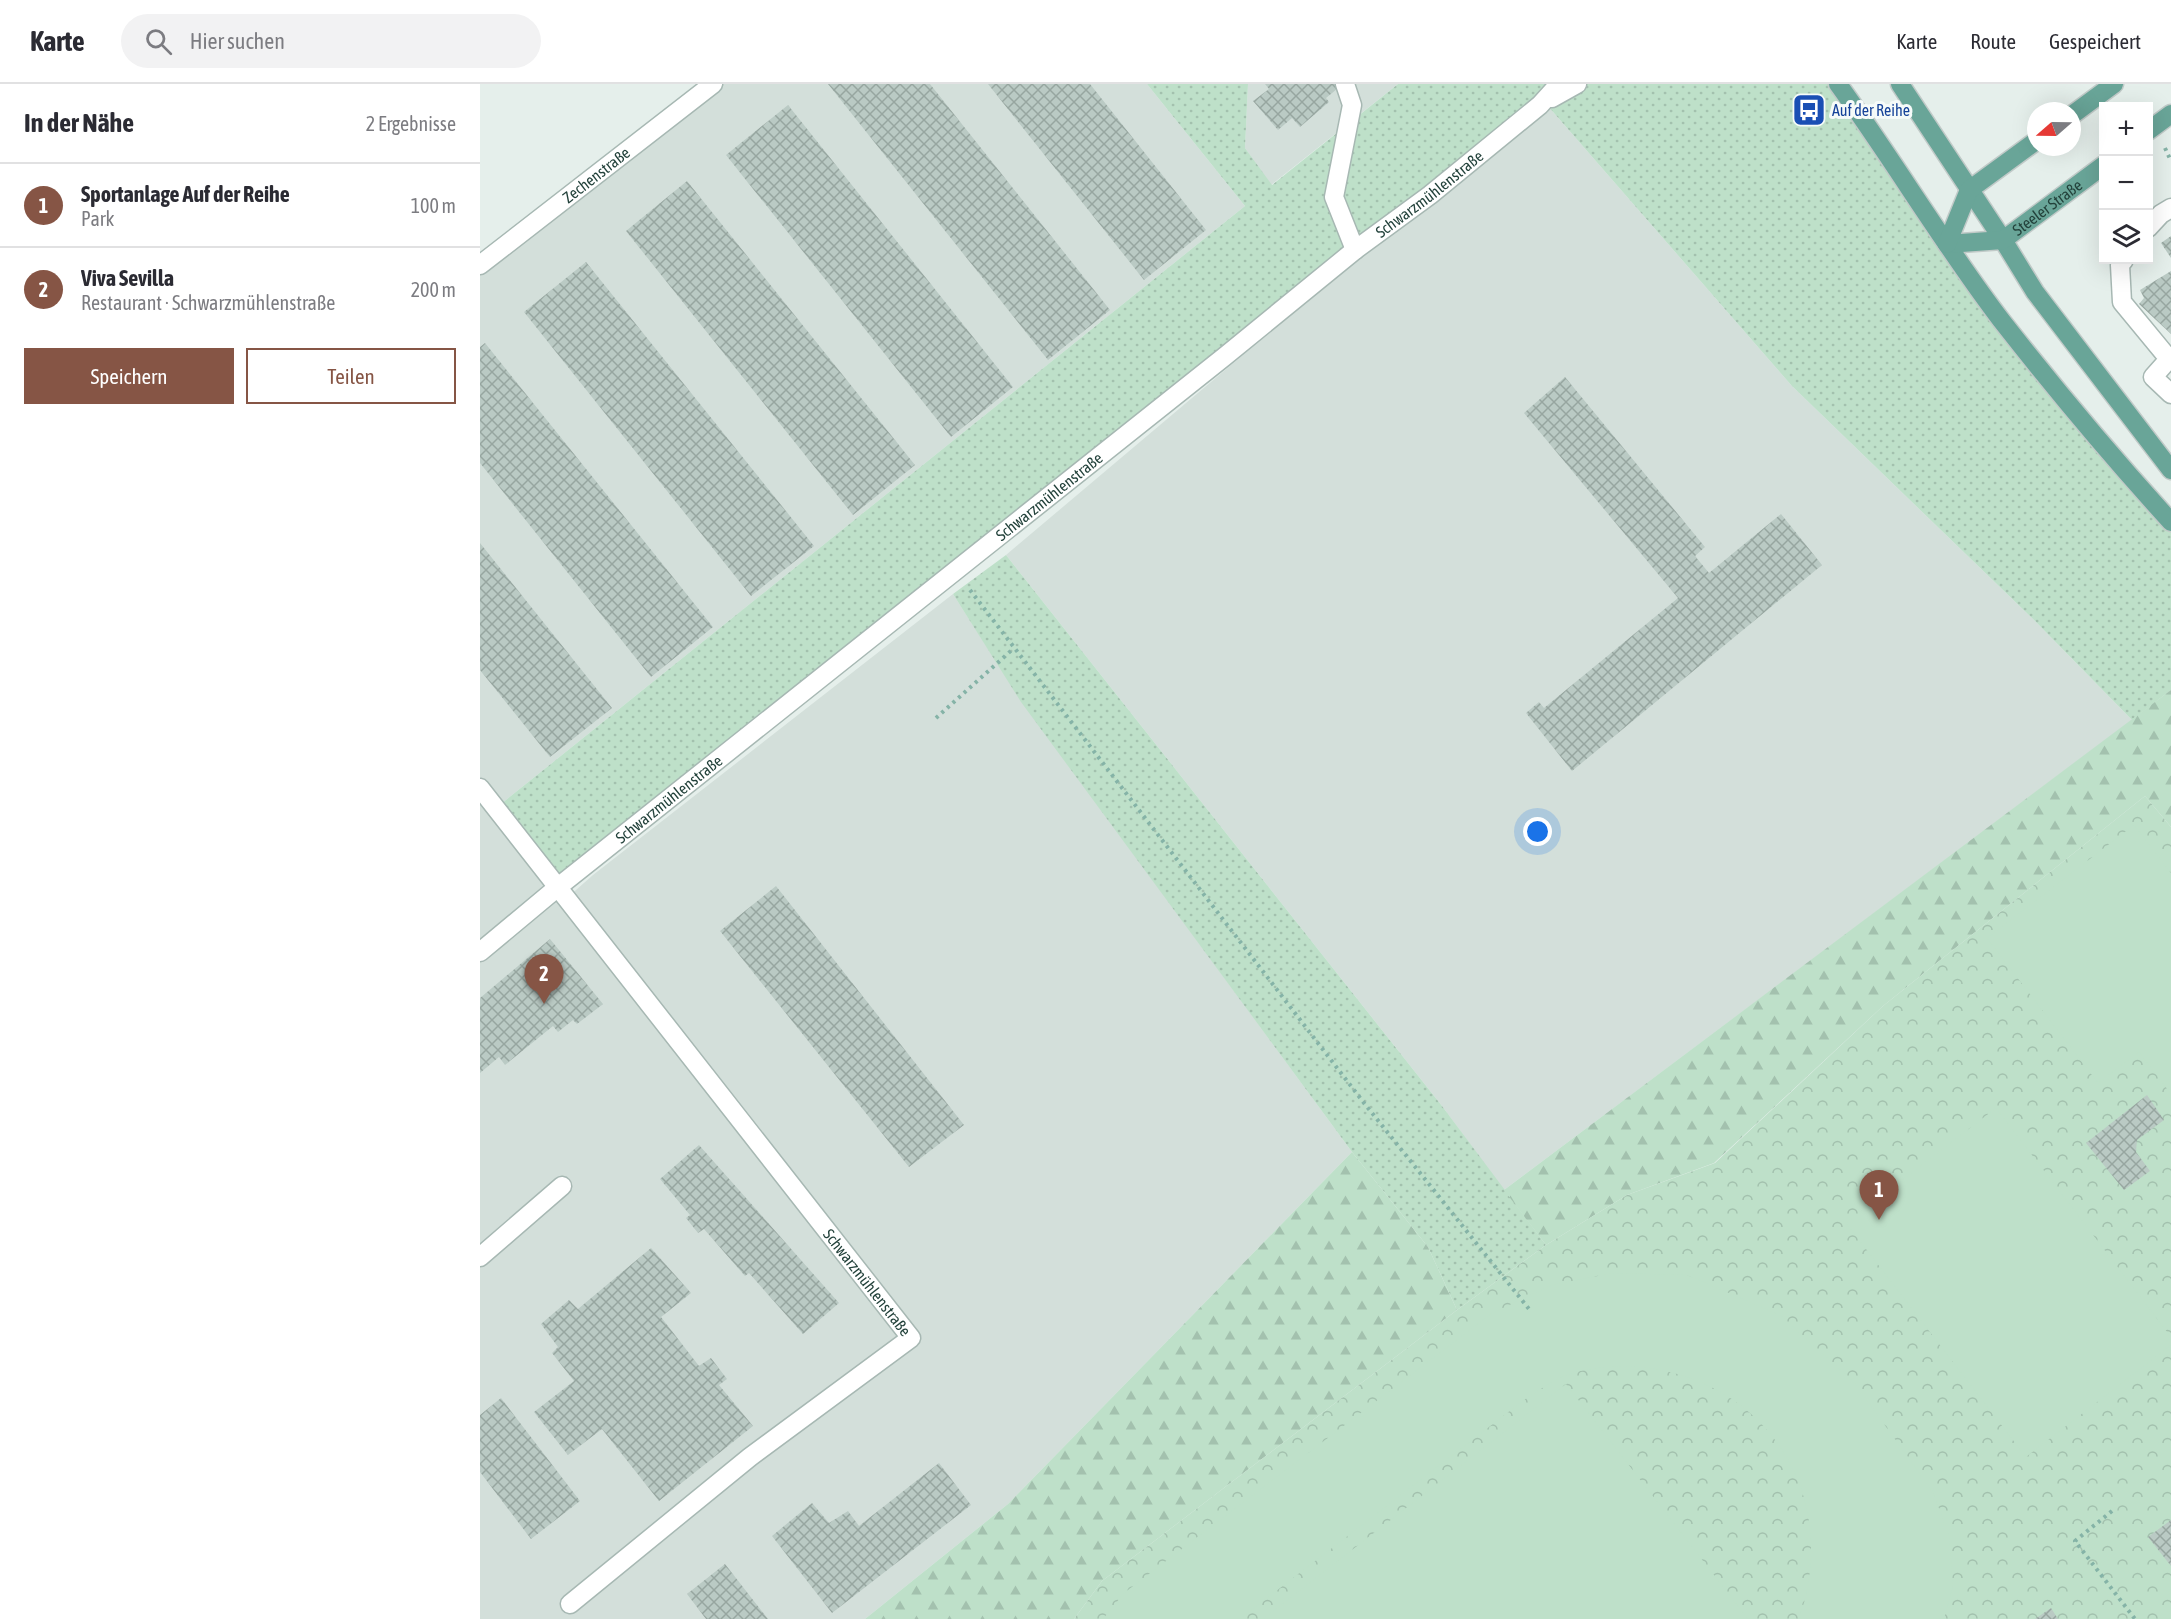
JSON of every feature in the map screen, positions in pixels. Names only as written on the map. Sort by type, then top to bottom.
[{"type":"main road","points":[[1838,84],[1899,176],[2000,319],[2131,479],[2171,522]]},
{"type":"main road","points":[[1900,84],[2035,292],[2171,470]]},
{"type":"main road","points":[[2081,108],[2114,84]]},
{"type":"main road","points":[[2153,127],[2171,114]]},
{"type":"main road","points":[[1947,244],[1969,190],[2027,148]]},
{"type":"main road","name":"Steeler Straße","points":[[1947,244],[2003,240],[2099,168]]},
{"type":"street","name":"Zechenstraße","points":[[480,265],[713,84]]},
{"type":"street","points":[[1345,84],[1352,105],[1334,197],[1355,250]]},
{"type":"street","name":"Schwarzmühlenstraße","points":[[480,952],[558,887],[1355,250],[1430,195],[1540,105],[1559,84]]},
{"type":"street","name":"Schwarzmühlenstraße","points":[[1540,105],[1577,84]]},
{"type":"street","points":[[2153,223],[2171,208]]},
{"type":"street","points":[[2121,264],[2122,302],[2169,359],[2153,377],[2171,394]]},
{"type":"street","points":[[480,788],[558,887]]},
{"type":"street","name":"Schwarzmühlenstraße","points":[[558,887],[911,1338],[750,1456],[570,1604]]},
{"type":"street","points":[[480,1257],[562,1186]]},
{"type":"path","points":[[955,571],[1364,1104],[1529,1309]]},
{"type":"path","points":[[936,718],[1014,648]]},
{"type":"path","points":[[2112,1511],[2075,1541],[2135,1619]]},
{"type":"shaded area","points":[[722,84],[1147,84],[1245,206],[501,804],[480,777],[480,274]]},
{"type":"shaded area","points":[[1248,84],[1398,84],[1271,185],[1245,148]]},
{"type":"shaded area","points":[[1547,105],[1792,386],[2035,621],[2132,720],[1504,1190],[1442,1106],[1006,555],[1237,360],[1357,255]]},
{"type":"shaded area","points":[[953,594],[1022,702],[1352,1152],[1008,1504],[865,1619],[480,1619],[480,801],[542,879],[559,905],[593,875]]},
{"type":"green space","points":[[1147,84],[1248,84],[1245,148],[1272,185],[1398,84],[1551,84],[1535,101],[560,877],[501,804],[1245,206]]},
{"type":"green space","points":[[1584,84],[1831,84],[2171,528],[2171,690],[2132,720],[2035,621],[1792,386],[1547,105]]},
{"type":"green space","points":[[1006,555],[1442,1106],[1546,1245],[1457,1310],[1428,1247],[1352,1152],[1021,702],[953,594]]},
{"type":"green space","points":[[2171,690],[2171,827],[2145,796],[1883,1006],[1714,1163],[1627,1195],[1546,1245],[1504,1190]]},
{"type":"green space","points":[[2145,796],[2171,827],[2171,1619],[1074,1619],[1102,1581],[1457,1310],[1546,1245],[1627,1195],[1715,1163],[1883,1006]]},
{"type":"green space","points":[[2134,825],[2171,873],[2171,1094],[2139,1052],[2098,1083],[1987,938]]},
{"type":"green space","points":[[1996,1108],[2171,1337],[2171,1345],[2026,1457],[1846,1223]]},
{"type":"green space","points":[[1352,1152],[1428,1247],[1457,1310],[1102,1581],[1074,1619],[865,1619],[1008,1504]]},
{"type":"green space","points":[[1613,1273],[1687,1275],[1780,1315],[1853,1381],[1933,1492],[1949,1536],[1953,1586],[1944,1619],[1798,1619],[1809,1582],[1811,1543],[1805,1500],[1789,1461],[1765,1428],[1736,1402],[1700,1382],[1661,1370],[1619,1367],[1569,1374],[1524,1400],[1240,1619],[1103,1619],[1124,1593],[1492,1313],[1552,1285]]},
{"type":"green space","points":[[1566,1384],[1748,1619],[1263,1619]]},
{"type":"building","points":[[828,84],[930,84],[1110,310],[1048,360]]},
{"type":"building","points":[[988,84],[1090,84],[1206,230],[1144,280]]},
{"type":"building","points":[[1265,84],[1343,84],[1326,98],[1329,102],[1300,127],[1292,118],[1278,130],[1253,101],[1269,89]]},
{"type":"building","points":[[788,105],[1013,387],[951,437],[726,155]]},
{"type":"building","points":[[687,181],[915,465],[853,515],[626,231]]},
{"type":"building","points":[[2171,236],[2171,258],[2161,243]]},
{"type":"building","points":[[586,262],[814,546],[751,596],[524,312]]},
{"type":"building","points":[[2171,271],[2171,334],[2139,304],[2144,298],[2140,290]]},
{"type":"building","points":[[485,343],[713,627],[651,677],[480,463],[480,347]]},
{"type":"building","points":[[1565,377],[1705,547],[1695,556],[1709,573],[1781,514],[1822,565],[1572,771],[1526,713],[1539,702],[1544,708],[1678,598],[1524,413]]},
{"type":"building","points":[[480,543],[612,708],[550,757],[480,670]]},
{"type":"building","points":[[776,886],[964,1125],[909,1167],[720,931]]},
{"type":"building","points":[[550,939],[603,1004],[577,1024],[573,1020],[558,1032],[553,1026],[505,1065],[499,1057],[480,1073],[480,998]]},
{"type":"building","points":[[2147,1095],[2164,1120],[2137,1140],[2136,1152],[2150,1171],[2124,1190],[2086,1143]]},
{"type":"building","points":[[699,1145],[839,1303],[803,1334],[749,1273],[745,1276],[704,1229],[698,1233],[686,1218],[690,1215],[660,1179]]},
{"type":"building","points":[[651,1248],[691,1293],[661,1317],[699,1366],[711,1358],[727,1379],[719,1385],[753,1426],[659,1501],[602,1429],[568,1455],[534,1412],[574,1381],[552,1353],[558,1347],[541,1324],[569,1300],[578,1309]]},
{"type":"building","points":[[501,1398],[580,1501],[531,1539],[480,1472],[480,1415]]},
{"type":"building","points":[[939,1463],[971,1505],[832,1613],[772,1536],[812,1503],[829,1523],[848,1511],[859,1526]]},
{"type":"building","points":[[2171,1520],[2171,1566],[2148,1537]]},
{"type":"building","points":[[725,1564],[768,1619],[706,1619],[687,1594]]},
{"type":"building","points":[[2051,1608],[2058,1619],[2035,1619]]},
{"type":"place","name":"Auf der Reihe","points":[[1809,110]]},
{"type":"place","name":"Viva Sevilla","points":[[544,1004]]},
{"type":"place","name":"Sportanlage Auf der Reihe","points":[[1879,1220]]}]
